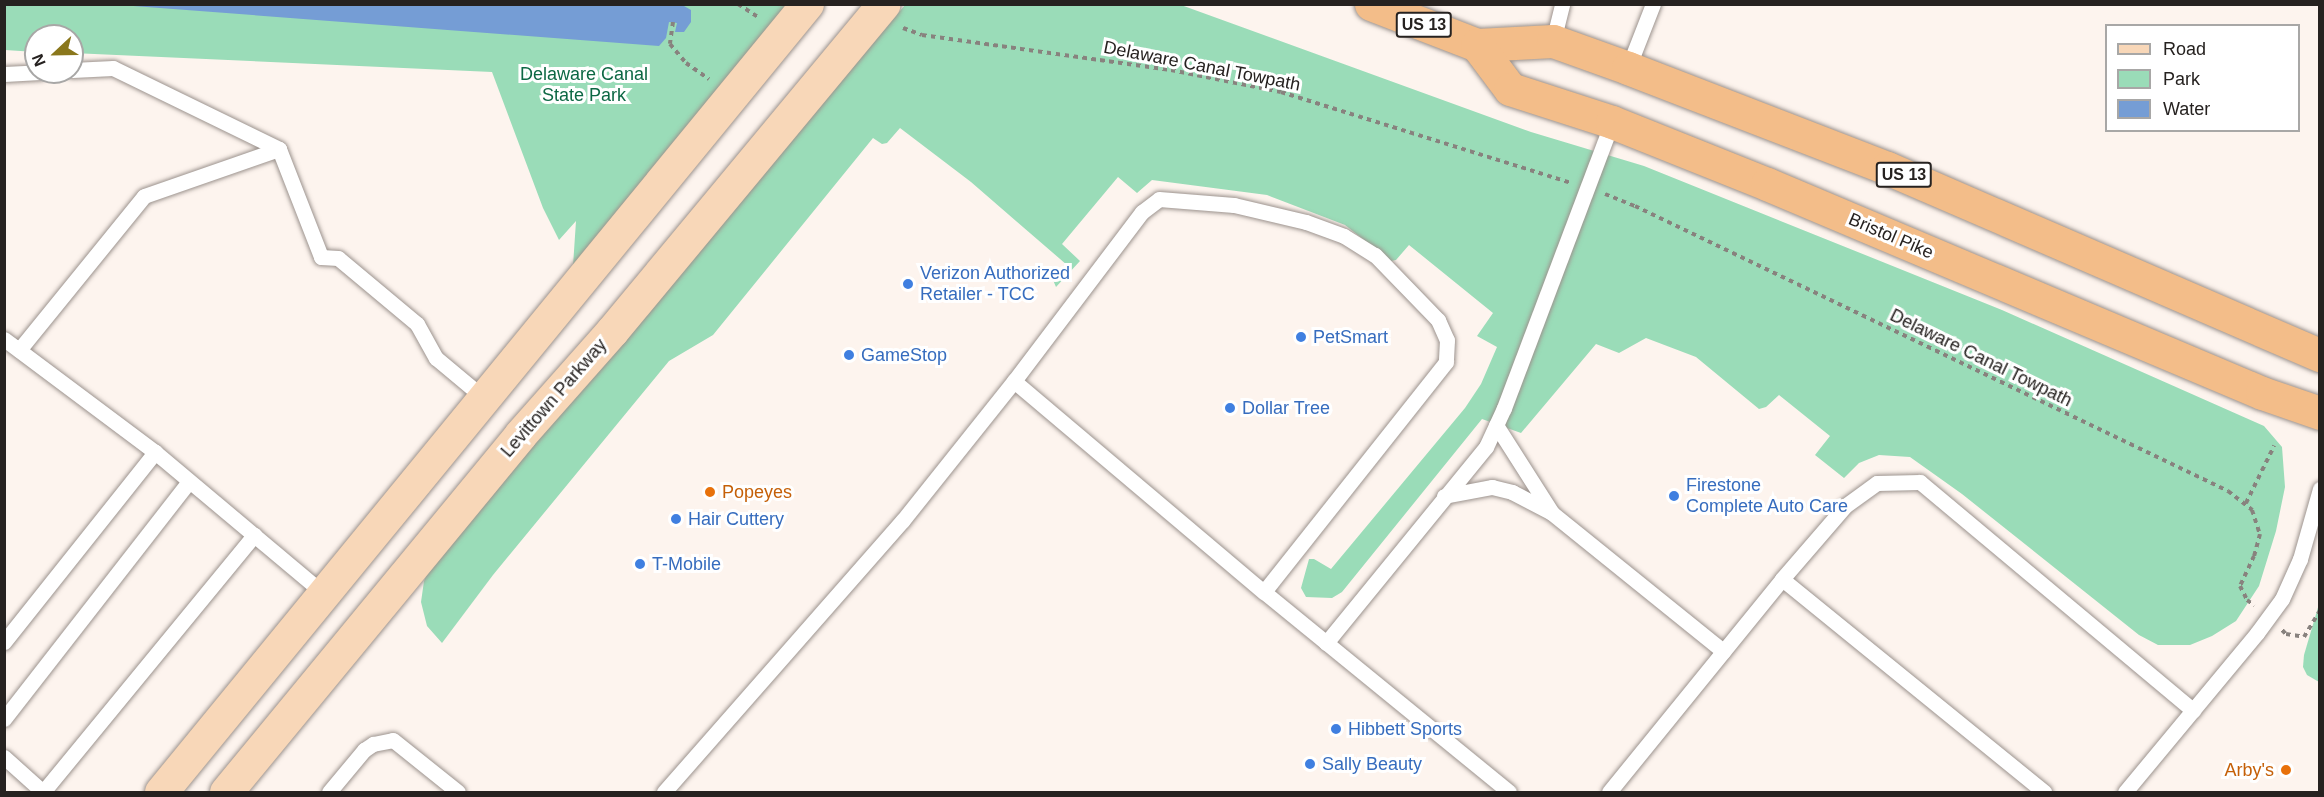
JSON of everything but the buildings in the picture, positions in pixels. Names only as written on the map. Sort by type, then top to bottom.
[{"type":"highway","name":"US 13","points":[[1371,4],[1477,45],[1553,40],[1887,168],[2319,355]]},
{"type":"highway","name":"Bristol Pike","points":[[1477,45],[1510,89],[1612,122],[1860,222],[2262,393],[2319,413]]},
{"type":"main road","points":[[161,792],[802,7]]},
{"type":"main road","name":"Levittown Parkway","points":[[226,792],[520,435],[893,16]]},
{"type":"lane","points":[[1553,40],[1562,4]]},
{"type":"lane","points":[[1628,68],[1653,4]]},
{"type":"lane","points":[[84,69],[113,68],[279,149],[321,257],[338,258],[417,324],[436,358],[484,398]]},
{"type":"lane","points":[[4,74],[24,73]]},
{"type":"lane","points":[[1326,643],[1486,447],[1612,122]]},
{"type":"lane","points":[[19,350],[144,196],[279,149]]},
{"type":"lane","points":[[664,792],[736,707],[860,571],[1014,381],[1142,212],[1159,199],[1234,205],[1306,222],[1344,236],[1375,255],[1438,320],[1448,340],[1446,362],[1264,592]]},
{"type":"lane","points":[[4,339],[155,452],[324,594]]},
{"type":"lane","points":[[1014,381],[1264,592],[1509,792]]},
{"type":"lane","points":[[1496,425],[1552,513]]},
{"type":"lane","points":[[4,642],[155,452]]},
{"type":"lane","points":[[4,719],[189,481]]},
{"type":"lane","points":[[1609,792],[1782,579],[1845,506],[1876,483],[1920,482],[2193,710]]},
{"type":"lane","points":[[1444,496],[1492,486],[1512,492],[1552,513],[1723,651]]},
{"type":"lane","points":[[2125,792],[2282,599],[2300,559],[2319,489]]},
{"type":"lane","points":[[4,757],[43,792],[254,535]]},
{"type":"lane","points":[[1782,579],[2044,792]]},
{"type":"lane","points":[[329,792],[364,750],[385,740],[399,743],[458,792]]},
{"type":"path","points":[[738,4],[760,19]]},
{"type":"path","name":"Delaware Canal Towpath","points":[[893,16],[921,35],[1171,70],[1281,92],[1559,178]]},
{"type":"path","points":[[672,22],[670,44],[686,63],[710,79]]},
{"type":"path","name":"Delaware Canal Towpath","points":[[1608,195],[2228,491],[2246,503]]},
{"type":"path","points":[[2247,600],[2240,586],[2254,556],[2260,534],[2252,510],[2246,503],[2274,446]]},
{"type":"path","points":[[2286,634],[2304,637],[2319,610]]},
{"type":"green space","name":"Delaware Canal State Park","points":[[5,5],[786,5],[573,266],[576,221],[559,240],[543,208],[492,72],[84,54],[84,24],[24,24],[24,51],[5,50]]},
{"type":"green space","points":[[905,5],[1181,5],[1531,132],[1644,166],[2002,310],[2264,426],[2282,447],[2285,487],[2276,531],[2259,586],[2236,621],[2212,636],[2190,645],[2158,645],[2139,635],[1962,494],[1910,457],[1879,455],[1859,463],[1844,478],[1815,455],[1830,436],[1779,395],[1766,407],[1759,409],[1696,357],[1646,338],[1619,353],[1596,344],[1521,433],[1482,419],[1342,592],[1332,598],[1306,597],[1301,588],[1309,559],[1314,559],[1331,569],[1465,408],[1481,384],[1497,347],[1477,336],[1493,313],[1409,245],[1396,260],[1391,261],[1345,225],[1267,195],[1152,180],[1137,193],[1118,177],[1062,244],[1080,261],[1056,287],[1053,280],[1067,265],[971,182],[900,128],[887,143],[882,144],[873,138],[713,335],[669,361],[493,575],[442,643],[427,626],[421,602],[424,581],[430,567],[486,498],[630,335]]},
{"type":"green space","points":[[2319,604],[2319,682],[2307,675],[2303,667],[2304,655]]},
{"type":"water","points":[[658,4],[684,6],[691,10],[691,22],[684,32],[675,32],[677,23],[669,22],[666,38],[659,46],[120,5]]},
{"type":"place","name":"Verizon Authorized Retailer - TCC","points":[[908,284]]},
{"type":"place","name":"PetSmart","points":[[1301,337]]},
{"type":"place","name":"GameStop","points":[[849,355]]},
{"type":"place","name":"Dollar Tree","points":[[1230,408]]},
{"type":"place","name":"Popeyes","points":[[710,492]]},
{"type":"place","name":"Firestone Complete Auto Care","points":[[1674,496]]},
{"type":"place","name":"Hair Cuttery","points":[[676,519]]},
{"type":"place","name":"T-Mobile","points":[[640,564]]},
{"type":"place","name":"Hibbett Sports","points":[[1336,729]]},
{"type":"place","name":"Sally Beauty","points":[[1310,764]]},
{"type":"place","name":"Arby's","points":[[2286,770]]}]
